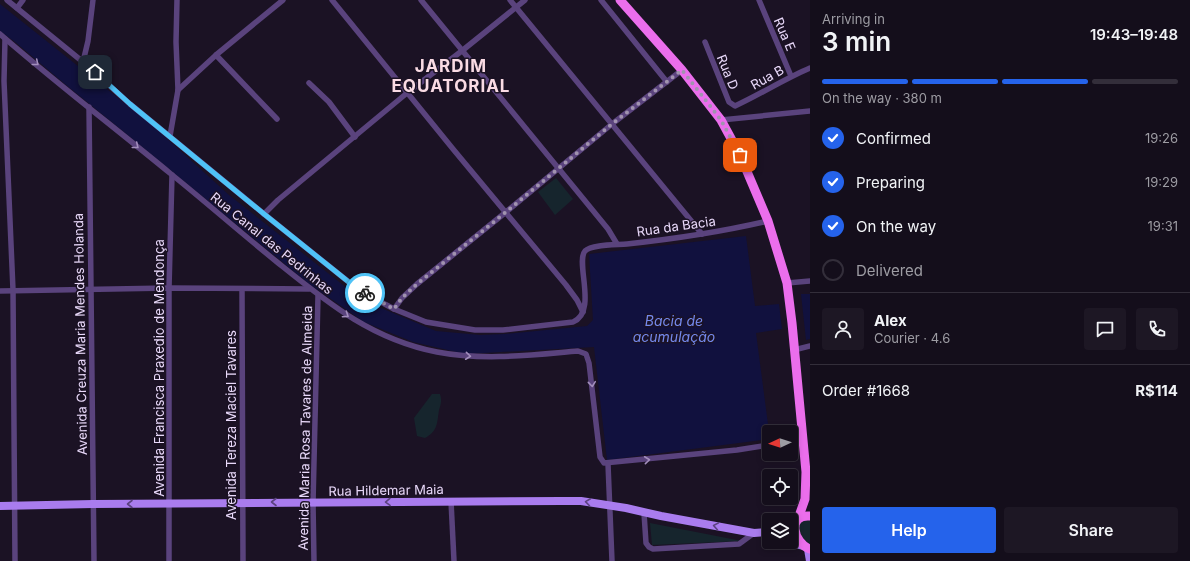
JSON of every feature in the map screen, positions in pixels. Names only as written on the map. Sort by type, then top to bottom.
[{"type":"main road","points":[[620,0],[682,70],[721,120],[740,155],[768,221],[787,283],[802,440],[806,472],[810,487]]},
{"type":"main road","points":[[798,514],[805,499],[806,472]]},
{"type":"main road","name":"Rua Hildemar Maia","points":[[0,506],[243,502],[313,503],[581,501],[626,508],[644,513],[754,534],[762,533]]},
{"type":"main road","points":[[798,519],[803,516],[810,516]]},
{"type":"main road","points":[[754,534],[762,536]]},
{"type":"main road","points":[[798,539],[800,543],[807,548],[810,561]]},
{"type":"street","name":"Rua Canal das Pedrinhas","points":[[7,0],[83,62],[130,104],[350,283],[394,309],[434,324],[482,331],[569,323],[578,320],[583,312]]},
{"type":"street","points":[[17,8],[23,0]]},
{"type":"street","points":[[83,62],[88,41],[93,0]]},
{"type":"street","points":[[170,136],[178,90],[176,42],[177,0]]},
{"type":"street","points":[[178,90],[216,55],[283,0]]},
{"type":"street","points":[[332,0],[566,285],[577,300],[583,312]]},
{"type":"street","points":[[422,0],[608,229],[617,244]]},
{"type":"street","points":[[510,0],[702,234]]},
{"type":"street","points":[[264,214],[278,200],[407,93],[525,0]]},
{"type":"street","points":[[600,0],[666,82]]},
{"type":"street","name":"Rua E","points":[[759,0],[791,76]]},
{"type":"street","name":"Rua Canal das Pedrinhas","points":[[0,34],[309,289],[371,330],[401,342],[436,352],[486,358],[578,352],[586,354],[588,358],[600,457],[603,462],[608,464]]},
{"type":"street","points":[[5,39],[2,81],[13,290],[15,561]]},
{"type":"street","name":"Rua D","points":[[705,42],[729,102],[735,106]]},
{"type":"street","points":[[216,55],[276,119]]},
{"type":"street","name":"Rua B","points":[[735,106],[749,100],[791,76],[810,68]]},
{"type":"street","points":[[394,309],[402,298],[417,284],[612,124],[682,70]]},
{"type":"street","points":[[309,83],[329,102],[355,137]]},
{"type":"street","name":"Avenida Creuza Maria Mendes Holanda","points":[[89,107],[94,561]]},
{"type":"street","points":[[721,120],[810,110]]},
{"type":"street","name":"Avenida Francisca Praxedio de Mendonça","points":[[169,561],[169,288],[172,175]]},
{"type":"street","name":"Rua da Bacia","points":[[583,312],[585,286],[582,260],[586,251],[599,246],[702,234],[742,228],[768,221]]},
{"type":"street","points":[[787,283],[810,281]]},
{"type":"street","points":[[0,291],[169,288],[242,290],[309,289]]},
{"type":"street","name":"Avenida Tereza Maciel Tavares","points":[[242,290],[243,561]]},
{"type":"street","name":"Avenida Maria Rosa Tavares de Almeida","points":[[314,561],[313,503],[318,296]]},
{"type":"street","points":[[794,350],[810,346]]},
{"type":"street","points":[[798,441],[802,440]]},
{"type":"street","points":[[612,561],[608,464],[762,446]]},
{"type":"street","points":[[451,501],[454,561]]},
{"type":"street","points":[[644,513],[646,543],[653,549],[739,544],[754,534]]},
{"type":"shaded area","points":[[556,178],[573,199],[555,215],[538,192]]},
{"type":"shaded area","points":[[432,394],[440,394],[441,399],[435,429],[425,438],[417,436],[414,418]]},
{"type":"shaded area","points":[[804,519],[810,520],[810,544],[800,533],[799,524]]},
{"type":"shaded area","points":[[650,523],[742,541],[652,545]]},
{"type":"water","name":"Bacia de acumulação","points":[[0,4],[152,125],[229,195],[362,300],[436,331],[480,335],[587,326],[593,320],[589,254],[746,236],[755,306],[779,304],[782,329],[756,333],[768,425],[762,425],[762,440],[607,460],[594,347],[465,354],[413,342],[364,322],[308,283],[0,31]]},
{"type":"water","points":[[801,294],[810,294],[810,339],[806,340]]},
{"type":"way so far","points":[[365,293],[394,309],[402,298],[417,284],[612,124],[682,70],[721,120],[740,155]]},
{"type":"district","name":"JARDIM EQUATORIAL","points":[[451,76]]},
{"type":"route","points":[[95,72],[130,104],[264,214],[350,283],[365,293]]}]
